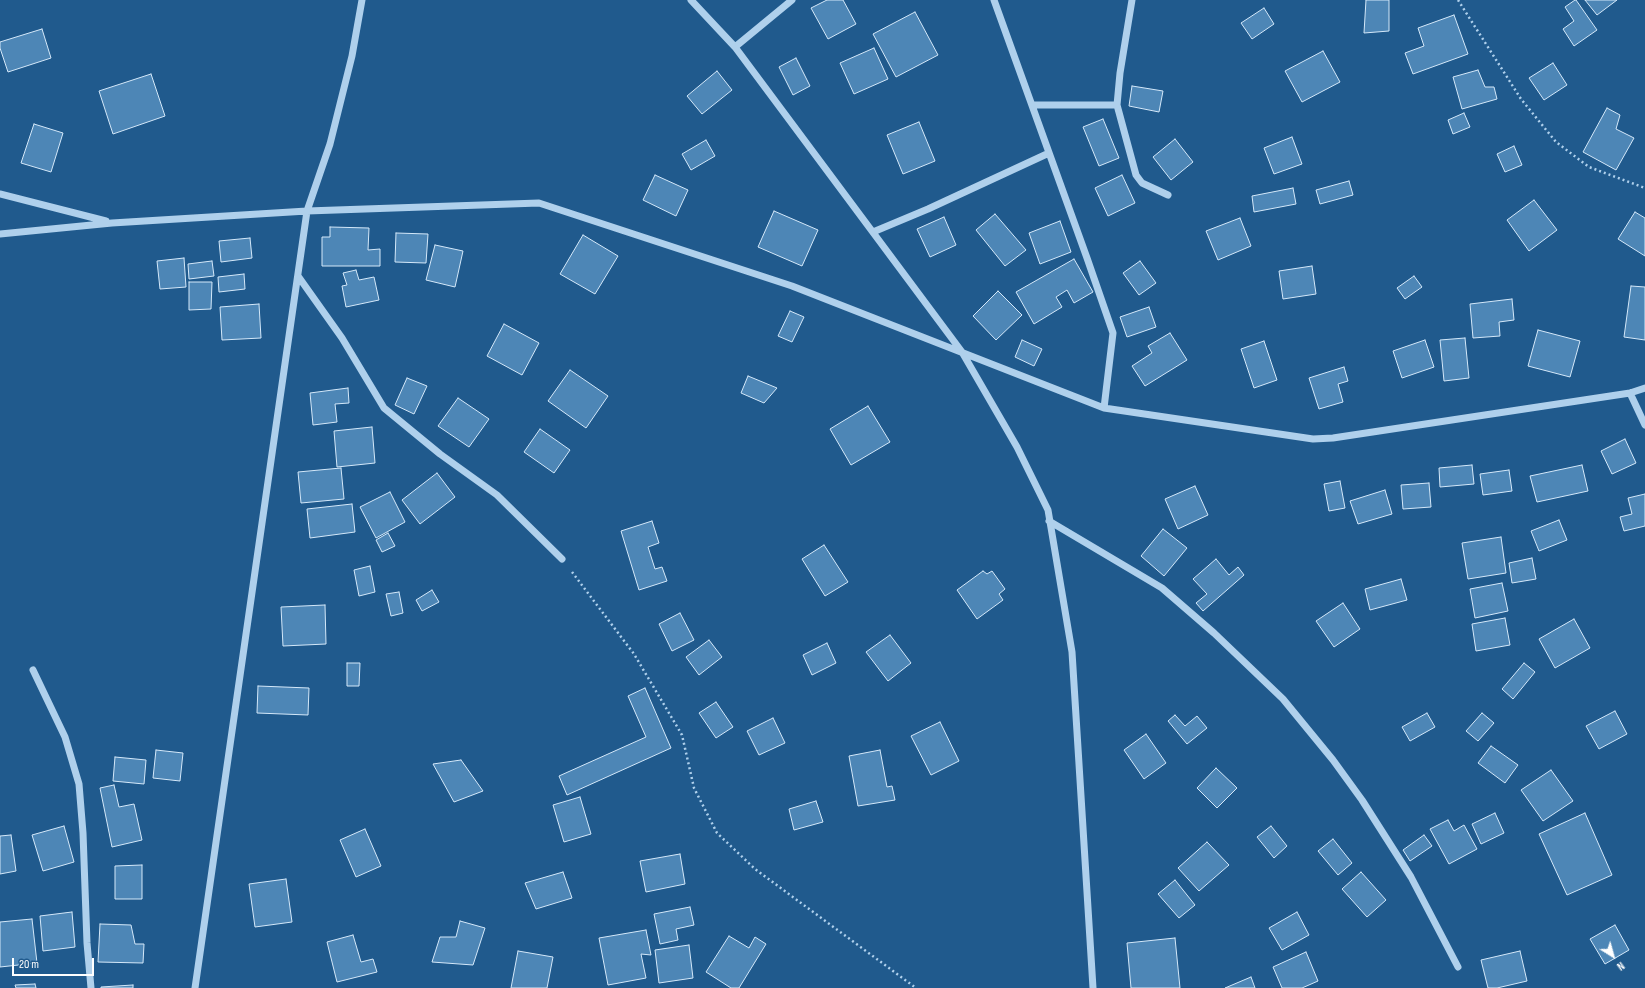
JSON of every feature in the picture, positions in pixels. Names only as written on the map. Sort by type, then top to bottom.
[{"type":"street","points":[[195,988],[307,212],[330,144],[352,56],[362,0]]},
{"type":"street","points":[[691,0],[735,47],[962,352],[1017,447],[1048,510],[1072,652],[1093,988]]},
{"type":"street","points":[[735,47],[792,0]]},
{"type":"street","points":[[994,0],[1113,333],[1104,408]]},
{"type":"street","points":[[1132,0],[1120,72],[1117,105],[1136,175],[1142,183],[1168,195]]},
{"type":"street","points":[[1032,105],[1117,105]]},
{"type":"street","points":[[873,232],[928,209],[1049,153]]},
{"type":"street","points":[[0,194],[112,223]]},
{"type":"street","points":[[0,234],[112,223],[307,212],[540,203],[792,286],[1104,408],[1313,439],[1333,438],[1630,394],[1645,388]]},
{"type":"street","points":[[298,276],[342,338],[384,408],[440,454],[497,495],[562,559]]},
{"type":"street","points":[[1630,394],[1645,425]]},
{"type":"street","points":[[1049,521],[1162,588],[1214,633],[1283,699],[1333,760],[1362,800],[1411,877],[1458,967]]},
{"type":"street","points":[[33,670],[65,737],[79,784],[83,833],[90,988]]},
{"type":"path","points":[[1458,0],[1521,99],[1556,142],[1589,167],[1645,188]]},
{"type":"path","points":[[562,559],[634,654],[682,735],[694,788],[716,833],[755,868],[916,988]]},
{"type":"building","points":[[827,0],[843,0],[856,24],[828,39],[811,8]]},
{"type":"building","points":[[1366,0],[1389,0],[1389,31],[1364,33]]},
{"type":"building","points":[[1575,0],[1597,30],[1574,46],[1563,29],[1574,21],[1565,7]]},
{"type":"building","points":[[1585,0],[1617,0],[1597,15]]},
{"type":"building","points":[[1264,8],[1274,24],[1252,39],[1241,23]]},
{"type":"building","points":[[915,12],[938,55],[896,77],[873,34]]},
{"type":"building","points":[[1454,15],[1468,54],[1413,74],[1405,53],[1424,46],[1418,28]]},
{"type":"building","points":[[42,29],[51,58],[8,72],[0,48],[0,42]]},
{"type":"building","points":[[874,48],[888,79],[854,94],[840,63]]},
{"type":"building","points":[[1323,51],[1340,82],[1302,102],[1285,71]]},
{"type":"building","points":[[796,58],[810,86],[793,95],[779,67]]},
{"type":"building","points":[[1553,63],[1567,85],[1544,100],[1529,78]]},
{"type":"building","points":[[1478,70],[1485,87],[1494,87],[1497,99],[1462,109],[1453,77]]},
{"type":"building","points":[[717,71],[732,90],[702,114],[687,96]]},
{"type":"building","points":[[151,74],[165,116],[113,134],[99,91]]},
{"type":"building","points":[[1132,86],[1163,91],[1159,112],[1129,106]]},
{"type":"building","points":[[1607,108],[1620,115],[1616,129],[1634,138],[1616,170],[1583,152]]},
{"type":"building","points":[[1464,113],[1470,127],[1453,134],[1448,120]]},
{"type":"building","points":[[1103,119],[1119,158],[1099,166],[1083,127]]},
{"type":"building","points":[[919,122],[935,161],[903,174],[887,135]]},
{"type":"building","points":[[34,124],[63,133],[51,172],[21,163]]},
{"type":"building","points":[[1292,137],[1302,164],[1274,174],[1264,148]]},
{"type":"building","points":[[1175,139],[1193,162],[1171,180],[1153,157]]},
{"type":"building","points":[[706,140],[715,156],[691,170],[682,154]]},
{"type":"building","points":[[1514,146],[1522,165],[1505,172],[1497,154]]},
{"type":"building","points":[[655,175],[688,190],[676,216],[643,200]]},
{"type":"building","points":[[1122,175],[1135,203],[1108,216],[1095,188]]},
{"type":"building","points":[[1349,181],[1353,195],[1320,204],[1316,190]]},
{"type":"building","points":[[1293,188],[1296,204],[1254,212],[1252,196]]},
{"type":"building","points":[[1534,200],[1557,230],[1529,251],[1507,220]]},
{"type":"building","points":[[774,211],[818,230],[802,266],[758,247]]},
{"type":"building","points":[[1635,212],[1645,218],[1645,256],[1618,239]]},
{"type":"building","points":[[995,214],[1026,250],[1005,266],[976,230]]},
{"type":"building","points":[[944,217],[956,245],[930,257],[917,229]]},
{"type":"building","points":[[1240,218],[1251,246],[1218,260],[1206,231]]},
{"type":"building","points":[[1060,221],[1071,252],[1040,264],[1029,233]]},
{"type":"building","points":[[330,227],[369,228],[368,250],[380,249],[380,266],[322,266],[322,237],[330,237]]},
{"type":"building","points":[[396,233],[428,234],[426,263],[395,262]]},
{"type":"building","points":[[583,235],[618,256],[595,294],[560,274]]},
{"type":"building","points":[[250,238],[252,258],[221,262],[219,241]]},
{"type":"building","points":[[435,245],[463,251],[455,287],[426,280]]},
{"type":"building","points":[[184,258],[186,287],[160,289],[157,261]]},
{"type":"building","points":[[1074,259],[1093,292],[1074,303],[1067,290],[1056,297],[1062,307],[1034,324],[1016,292]]},
{"type":"building","points":[[212,261],[214,276],[189,279],[188,264]]},
{"type":"building","points":[[1140,261],[1156,283],[1139,295],[1123,273]]},
{"type":"building","points":[[1312,266],[1316,294],[1283,299],[1279,271]]},
{"type":"building","points":[[356,270],[359,280],[374,277],[379,300],[346,307],[342,286],[347,285],[343,273]]},
{"type":"building","points":[[244,274],[245,289],[219,292],[218,277]]},
{"type":"building","points":[[1414,276],[1422,287],[1405,299],[1397,288]]},
{"type":"building","points":[[189,282],[212,282],[211,309],[189,310]]},
{"type":"building","points":[[1631,286],[1645,287],[1645,340],[1624,337]]},
{"type":"building","points":[[998,291],[1022,315],[996,340],[973,316]]},
{"type":"building","points":[[1512,299],[1514,320],[1499,322],[1500,336],[1473,338],[1470,304]]},
{"type":"building","points":[[259,304],[261,338],[222,340],[220,307]]},
{"type":"building","points":[[1149,307],[1156,327],[1127,337],[1120,317]]},
{"type":"building","points":[[790,311],[804,317],[792,342],[778,336]]},
{"type":"building","points":[[504,324],[539,343],[522,375],[487,356]]},
{"type":"building","points":[[1538,330],[1580,341],[1570,377],[1528,366]]},
{"type":"building","points":[[1170,333],[1187,360],[1145,386],[1132,366],[1152,353],[1148,346]]},
{"type":"building","points":[[1465,338],[1469,378],[1444,381],[1440,340]]},
{"type":"building","points":[[1022,340],[1042,349],[1034,366],[1015,357]]},
{"type":"building","points":[[1425,340],[1434,367],[1402,378],[1393,351]]},
{"type":"building","points":[[1264,341],[1277,380],[1254,388],[1241,349]]},
{"type":"building","points":[[1344,367],[1348,381],[1338,384],[1343,402],[1319,409],[1309,378]]},
{"type":"building","points":[[570,370],[608,396],[586,428],[548,401]]},
{"type":"building","points":[[748,376],[777,388],[764,403],[741,393]]},
{"type":"building","points":[[407,378],[427,386],[414,414],[395,405]]},
{"type":"building","points":[[348,388],[349,403],[335,404],[337,422],[313,425],[310,393]]},
{"type":"building","points":[[458,398],[489,419],[469,447],[438,426]]},
{"type":"building","points":[[868,406],[890,442],[851,465],[830,429]]},
{"type":"building","points":[[372,427],[375,463],[337,467],[334,431]]},
{"type":"building","points":[[540,429],[570,450],[554,473],[524,452]]},
{"type":"building","points":[[1625,439],[1636,463],[1612,474],[1601,451]]},
{"type":"building","points":[[1472,465],[1474,484],[1440,487],[1439,468]]},
{"type":"building","points":[[1582,465],[1588,491],[1537,502],[1530,476]]},
{"type":"building","points":[[341,468],[344,499],[301,503],[298,472]]},
{"type":"building","points":[[1509,470],[1512,491],[1483,495],[1480,474]]},
{"type":"building","points":[[437,473],[455,497],[420,524],[402,500]]},
{"type":"building","points":[[1340,481],[1345,508],[1329,511],[1324,484]]},
{"type":"building","points":[[1429,483],[1431,507],[1403,509],[1401,485]]},
{"type":"building","points":[[1195,486],[1208,515],[1178,529],[1165,499]]},
{"type":"building","points":[[1385,490],[1392,514],[1358,524],[1350,501]]},
{"type":"building","points":[[390,492],[405,522],[376,538],[360,507]]},
{"type":"building","points":[[1645,494],[1645,526],[1624,531],[1620,517],[1632,514],[1628,498]]},
{"type":"building","points":[[352,504],[355,532],[310,538],[307,509]]},
{"type":"building","points":[[1559,520],[1567,540],[1539,551],[1531,531]]},
{"type":"building","points":[[652,521],[659,543],[648,547],[655,569],[662,567],[667,581],[639,590],[621,531]]},
{"type":"building","points":[[1163,529],[1187,548],[1164,576],[1141,556]]},
{"type":"building","points":[[388,533],[395,546],[382,552],[376,540]]},
{"type":"building","points":[[1501,537],[1506,573],[1468,579],[1462,543]]},
{"type":"building","points":[[824,545],[848,582],[825,596],[802,559]]},
{"type":"building","points":[[1532,558],[1536,579],[1512,583],[1509,563]]},
{"type":"building","points":[[1216,559],[1229,575],[1238,567],[1244,575],[1203,611],[1196,603],[1207,594],[1193,579]]},
{"type":"building","points":[[370,566],[375,592],[359,596],[354,570]]},
{"type":"building","points":[[983,571],[987,574],[992,571],[1005,589],[999,594],[1003,600],[977,619],[957,590]]},
{"type":"building","points":[[1401,579],[1407,600],[1370,610],[1365,589]]},
{"type":"building","points":[[1502,583],[1508,611],[1475,618],[1470,589]]},
{"type":"building","points":[[432,590],[439,602],[422,611],[416,600]]},
{"type":"building","points":[[399,592],[403,613],[391,616],[386,594]]},
{"type":"building","points":[[1343,603],[1360,629],[1334,647],[1316,621]]},
{"type":"building","points":[[325,605],[326,644],[283,646],[281,607]]},
{"type":"building","points":[[680,613],[694,640],[672,651],[659,624]]},
{"type":"building","points":[[1505,618],[1510,645],[1476,651],[1472,624]]},
{"type":"building","points":[[1574,619],[1590,648],[1555,668],[1539,639]]},
{"type":"building","points":[[890,635],[911,663],[888,681],[866,652]]},
{"type":"building","points":[[709,640],[722,657],[699,675],[686,657]]},
{"type":"building","points":[[827,643],[836,663],[812,675],[803,655]]},
{"type":"building","points":[[347,663],[360,663],[359,686],[347,686]]},
{"type":"building","points":[[1524,663],[1535,672],[1513,699],[1502,689]]},
{"type":"building","points":[[258,686],[309,688],[308,715],[257,713]]},
{"type":"building","points":[[645,688],[671,748],[567,795],[559,776],[646,737],[628,696]]},
{"type":"building","points":[[716,702],[733,727],[716,738],[699,713]]},
{"type":"building","points":[[1615,711],[1627,734],[1599,749],[1586,726]]},
{"type":"building","points":[[1427,713],[1435,727],[1410,741],[1402,727]]},
{"type":"building","points":[[1482,713],[1494,723],[1478,741],[1466,731]]},
{"type":"building","points":[[1175,715],[1185,726],[1197,716],[1207,728],[1187,744],[1168,721]]},
{"type":"building","points":[[773,718],[785,743],[759,755],[747,731]]},
{"type":"building","points":[[940,722],[959,761],[931,775],[911,736]]},
{"type":"building","points":[[1146,734],[1166,763],[1144,779],[1124,750]]},
{"type":"building","points":[[1491,746],[1518,765],[1505,783],[1478,763]]},
{"type":"building","points":[[156,750],[183,753],[180,781],[153,778]]},
{"type":"building","points":[[880,750],[887,787],[892,786],[895,800],[858,806],[849,756]]},
{"type":"building","points":[[115,757],[146,760],[144,784],[113,781]]},
{"type":"building","points":[[461,760],[483,791],[454,802],[433,764]]},
{"type":"building","points":[[1216,768],[1237,788],[1217,808],[1197,788]]},
{"type":"building","points":[[1551,770],[1573,801],[1543,821],[1521,790]]},
{"type":"building","points":[[114,785],[119,807],[134,804],[142,840],[112,847],[100,788]]},
{"type":"building","points":[[580,797],[591,834],[564,842],[553,805]]},
{"type":"building","points":[[816,801],[823,822],[794,830],[789,809]]},
{"type":"building","points":[[1495,813],[1504,833],[1481,844],[1472,824]]},
{"type":"building","points":[[1585,813],[1612,875],[1567,895],[1539,834]]},
{"type":"building","points":[[1448,820],[1454,831],[1464,825],[1477,849],[1449,864],[1430,829]]},
{"type":"building","points":[[64,826],[74,862],[43,871],[32,835]]},
{"type":"building","points":[[1271,826],[1287,846],[1274,858],[1257,837]]},
{"type":"building","points":[[365,829],[381,866],[356,877],[340,840]]},
{"type":"building","points":[[11,835],[16,871],[0,874],[0,836]]},
{"type":"building","points":[[1424,835],[1432,846],[1410,861],[1403,850]]},
{"type":"building","points":[[1333,839],[1352,863],[1338,875],[1318,851]]},
{"type":"building","points":[[1207,842],[1229,865],[1199,891],[1178,868]]},
{"type":"building","points":[[680,854],[685,884],[646,892],[640,861]]},
{"type":"building","points":[[142,865],[142,899],[115,899],[115,866]]},
{"type":"building","points":[[563,872],[572,898],[536,909],[525,883]]},
{"type":"building","points":[[1361,872],[1386,900],[1367,917],[1342,889]]},
{"type":"building","points":[[286,879],[292,922],[255,927],[249,884]]},
{"type":"building","points":[[1175,880],[1195,905],[1179,918],[1158,894]]},
{"type":"building","points":[[690,907],[694,925],[676,929],[678,940],[660,944],[654,914]]},
{"type":"building","points":[[72,912],[75,947],[43,951],[40,916]]},
{"type":"building","points":[[1297,912],[1309,935],[1282,950],[1269,928]]},
{"type":"building","points":[[32,919],[37,963],[0,967],[0,922]]},
{"type":"building","points":[[460,921],[485,928],[473,965],[432,962],[440,937],[456,937]]},
{"type":"building","points":[[100,924],[131,925],[135,944],[144,944],[143,963],[98,962]]},
{"type":"building","points":[[1615,925],[1629,950],[1605,964],[1590,939]]},
{"type":"building","points":[[646,930],[651,955],[641,954],[646,978],[608,985],[599,938]]},
{"type":"building","points":[[353,935],[361,962],[373,959],[377,972],[337,982],[327,942]]},
{"type":"building","points":[[729,936],[749,948],[755,937],[766,944],[739,988],[731,988],[706,972]]},
{"type":"building","points":[[1175,938],[1180,988],[1131,988],[1127,943]]},
{"type":"building","points":[[689,945],[693,978],[659,983],[655,950]]},
{"type":"building","points":[[518,951],[553,957],[547,988],[511,988]]},
{"type":"building","points":[[1520,951],[1527,981],[1497,988],[1488,988],[1481,960]]},
{"type":"building","points":[[1306,952],[1318,981],[1302,988],[1282,988],[1273,967]]},
{"type":"building","points":[[1251,977],[1255,988],[1225,988]]},
{"type":"building","points":[[35,984],[36,988],[16,988],[15,985]]},
{"type":"building","points":[[133,985],[133,988],[101,988],[101,987]]}]
